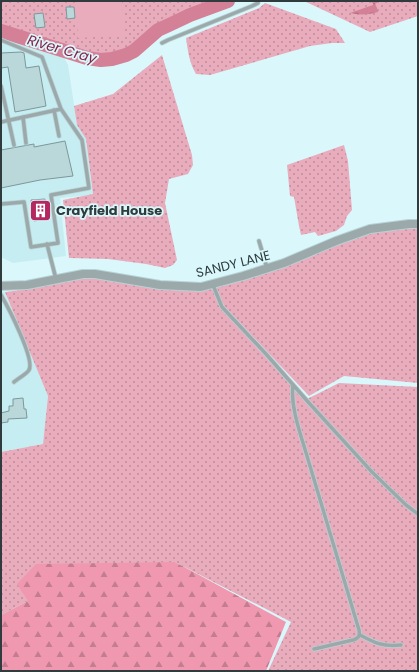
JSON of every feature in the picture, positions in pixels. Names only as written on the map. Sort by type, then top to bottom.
[{"type":"street","name":"SANDY LANE","points":[[1,286],[27,285],[83,274],[95,274],[160,285],[201,287],[267,269],[370,229],[418,224]]},
{"type":"lane","points":[[162,43],[252,6],[258,3],[258,1]]},
{"type":"lane","points":[[1,40],[42,57],[61,109],[82,140],[89,188],[51,195],[58,243],[31,247],[24,202],[1,204]]},
{"type":"lane","points":[[1,86],[14,145]]},
{"type":"lane","points":[[1,122],[61,109]]},
{"type":"lane","points":[[54,110],[59,136]]},
{"type":"lane","points":[[23,117],[26,143]]},
{"type":"lane","points":[[259,241],[267,269]]},
{"type":"lane","points":[[47,244],[56,279]]},
{"type":"lane","points":[[212,284],[222,306],[372,472],[406,505],[418,514]]},
{"type":"lane","points":[[1,295],[27,350],[30,365],[28,371],[14,382]]},
{"type":"lane","points":[[293,385],[292,393],[294,411],[360,635],[377,644],[392,646],[401,645]]},
{"type":"lane","points":[[314,649],[357,639],[360,635]]},
{"type":"shaded area","points":[[1,1],[220,1],[153,31],[133,48],[117,55],[105,56],[1,28]]},
{"type":"shaded area","points":[[76,1],[122,1],[125,35],[78,38]]},
{"type":"shaded area","points":[[304,1],[418,1],[418,16],[370,32]]},
{"type":"shaded area","points":[[265,3],[336,29],[345,43],[310,46],[210,75],[196,74],[190,61],[186,38],[259,8]]},
{"type":"shaded area","points":[[1,34],[61,52],[68,65],[77,125],[86,139],[93,195],[60,198],[66,256],[13,263],[1,257]]},
{"type":"shaded area","points":[[162,55],[192,155],[193,165],[188,174],[169,179],[165,203],[177,260],[173,265],[165,268],[108,259],[69,258],[63,200],[93,194],[86,139],[77,125],[74,106],[113,94]]},
{"type":"shaded area","points":[[344,145],[348,161],[352,210],[347,216],[344,225],[336,231],[318,236],[315,232],[301,235],[294,197],[290,196],[287,165]]},
{"type":"shaded area","points":[[418,224],[418,383],[344,376],[309,396],[224,306],[215,285],[370,229]]},
{"type":"shaded area","points":[[83,275],[212,287],[221,308],[305,400],[339,383],[418,387],[418,671],[268,671],[291,622],[175,562],[28,601],[1,615],[1,452],[43,444],[48,396],[5,292],[29,289]]},
{"type":"shaded area","points":[[1,291],[5,292],[48,396],[43,444],[1,452]]},
{"type":"green space","points":[[175,562],[286,622],[266,671],[1,671],[1,615],[28,601],[17,584],[36,564]]},
{"type":"water","points":[[370,1],[380,1],[375,4],[378,12],[371,14],[350,13],[373,5]]},
{"type":"building","points":[[66,7],[74,7],[75,18],[67,19]]},
{"type":"building","points":[[43,13],[45,27],[36,28],[34,14]]},
{"type":"building","points":[[1,53],[24,53],[26,68],[39,66],[46,106],[15,112],[8,67],[1,68]]},
{"type":"building","points":[[65,141],[73,176],[40,180],[1,188],[1,150],[34,144],[34,147]]},
{"type":"building","name":"Crayfield House","points":[[45,199],[48,219],[34,221],[31,200]]},
{"type":"building","points":[[23,398],[27,418],[8,419],[8,422],[1,423],[1,413],[9,411],[9,406],[13,406],[13,399]]},
{"type":"waterway","name":"River Cray","points":[[1,31],[87,58],[101,60],[112,59],[134,51],[158,30],[190,15],[228,1]]},
{"type":"place","name":"Crayfield House","points":[[40,210]]}]
